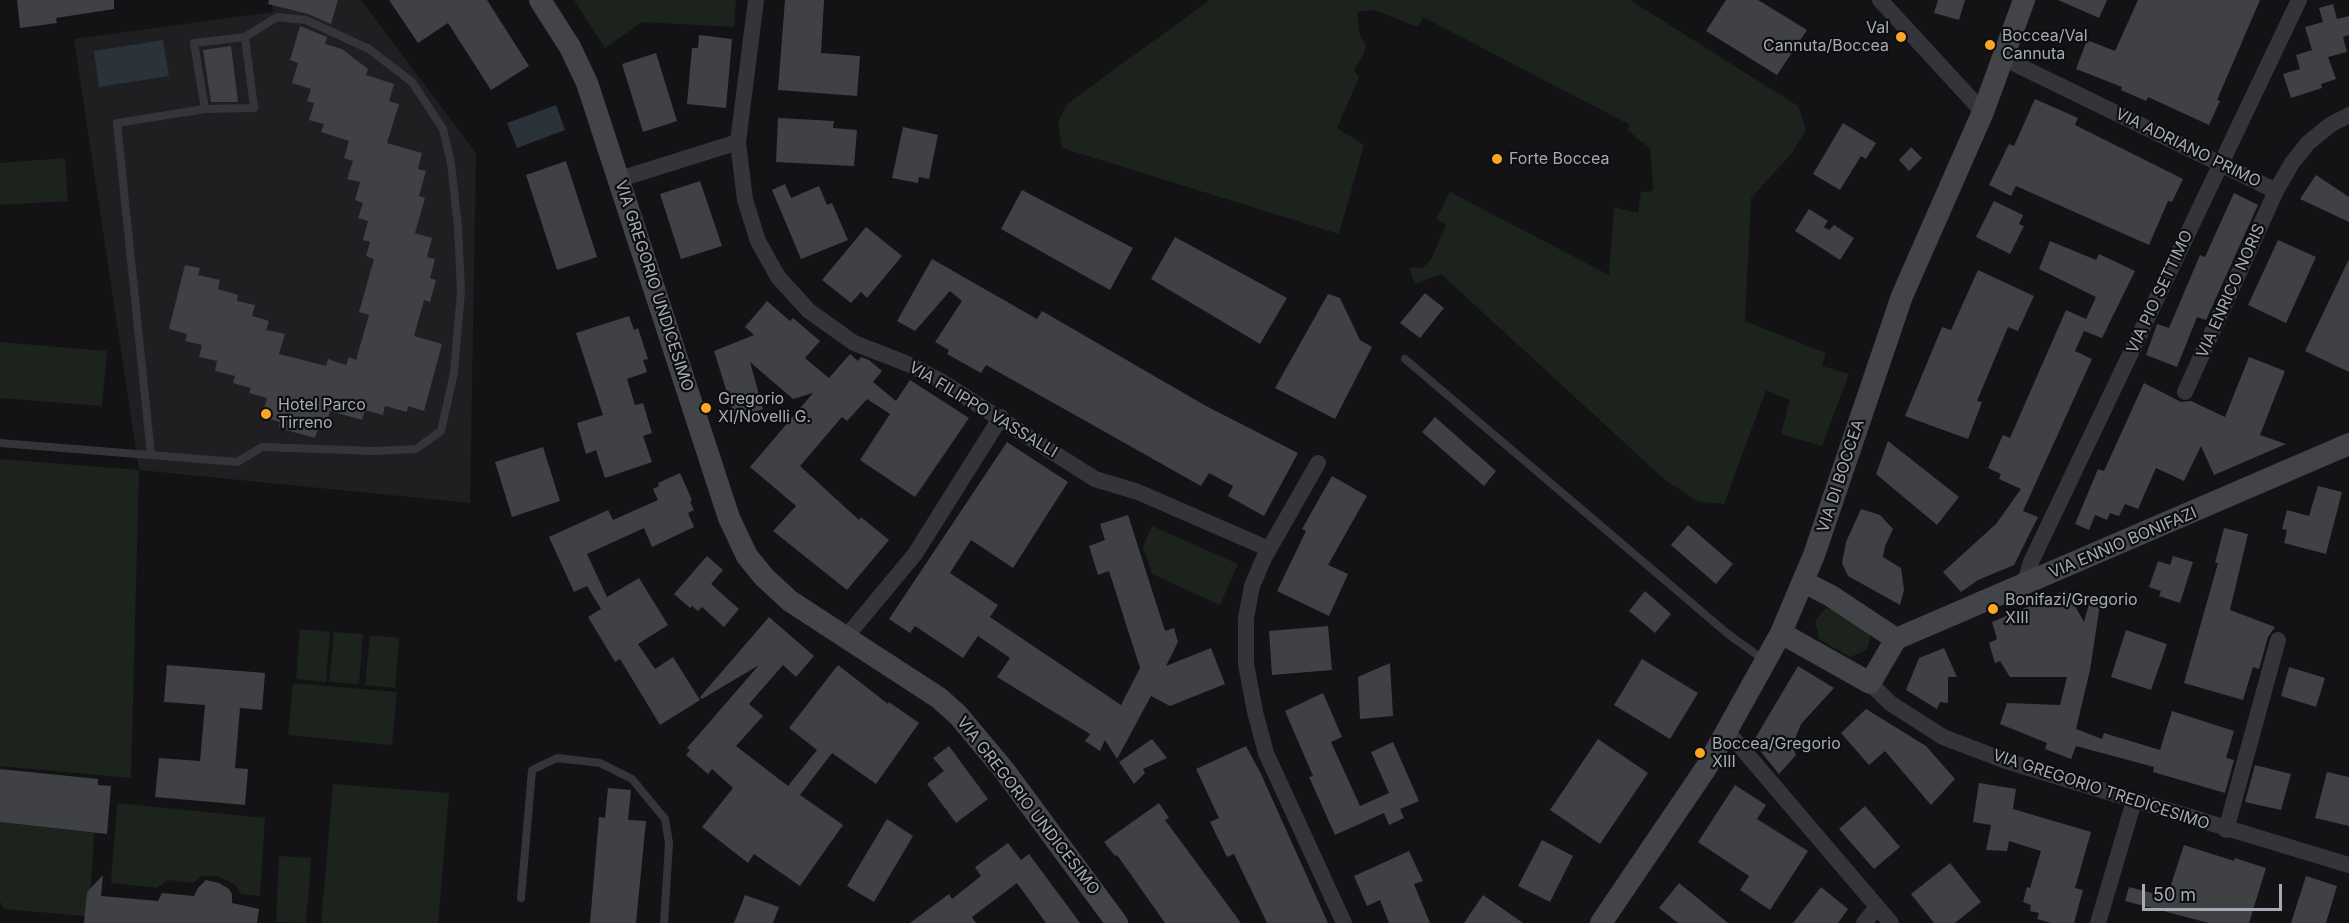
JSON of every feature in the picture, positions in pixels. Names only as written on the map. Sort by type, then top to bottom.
[{"type":"street","name":"VIA GREGORIO UNDICESIMO","points":[[540,0],[570,47],[587,83],[738,540],[751,562],[779,592],[939,698],[958,715],[1004,770],[1117,923]]},
{"type":"street","name":"VIA FILIPPO VASSALLI","points":[[756,0],[738,142],[740,171],[750,220],[769,264],[795,298],[841,336],[908,364],[1001,417],[1095,479],[1138,492],[1269,549]]},
{"type":"street","points":[[1880,0],[1983,112]]},
{"type":"street","name":"VIA DI BOCCEA","points":[[1601,923],[1688,797],[1728,732],[1781,633],[1804,582],[1902,296],[1983,112],[2024,0]]},
{"type":"street","name":"VIA PIO SETTIMO","points":[[2024,585],[2031,562],[2299,0]]},
{"type":"street","name":"VIA ADRIANO PRIMO","points":[[2003,58],[2276,190],[2292,163],[2308,143],[2330,125],[2349,115]]},
{"type":"street","points":[[620,179],[738,142]]},
{"type":"street","name":"VIA ENRICO NORIS","points":[[2185,392],[2276,190]]},
{"type":"street","points":[[846,638],[915,554],[1001,417]]},
{"type":"street","name":"VIA ENNIO BONIFAZI","points":[[1896,639],[2349,444]]},
{"type":"street","points":[[1318,463],[1269,549],[1252,586],[1247,609],[1245,650],[1248,678],[1266,753],[1344,923]]},
{"type":"street","points":[[1781,633],[1869,683],[1896,639],[1831,596],[1804,582]]},
{"type":"street","points":[[2226,830],[2278,640]]},
{"type":"street","name":"VIA GREGORIO TREDICESIMO","points":[[1869,683],[1890,703],[1943,737],[2006,761],[2349,866]]},
{"type":"street","points":[[1728,732],[1891,923]]},
{"type":"street","points":[[2098,923],[2134,801]]},
{"type":"street","points":[[1864,923],[1877,907]]},
{"type":"lane","points":[[0,443],[237,462],[262,447],[376,451],[416,449],[441,431],[448,408],[454,373],[461,292],[451,163],[443,129],[411,82],[369,49],[323,27],[291,17],[277,17],[245,37],[194,43],[205,109]]},
{"type":"lane","points":[[151,455],[117,123],[205,109],[254,108],[245,37]]},
{"type":"lane","points":[[1405,359],[1728,634],[1767,662]]},
{"type":"lane","points":[[521,898],[532,770],[557,758],[600,763],[632,779],[655,804],[665,819],[669,843],[664,923]]},
{"type":"shaded area","points":[[271,0],[361,0],[476,153],[470,503],[139,470],[74,39],[273,12]]},
{"type":"shaded area","points":[[574,0],[736,0],[734,27],[642,22],[605,48]]},
{"type":"shaded area","points":[[1210,0],[1630,0],[1798,106],[1806,130],[1792,153],[1751,198],[1745,321],[1826,353],[1822,366],[1849,374],[1822,446],[1781,434],[1790,400],[1766,390],[1724,504],[1699,502],[1665,480],[1441,274],[1415,284],[1409,267],[1422,268],[1431,260],[1446,225],[1436,219],[1450,192],[1609,275],[1614,207],[1638,213],[1641,192],[1653,191],[1650,148],[1627,130],[1630,125],[1423,17],[1418,27],[1374,10],[1357,12],[1360,35],[1366,44],[1363,56],[1354,70],[1359,77],[1337,128],[1364,145],[1339,234],[1062,148],[1058,122],[1068,103]]},
{"type":"shaded area","points":[[163,40],[169,76],[99,87],[94,51]]},
{"type":"shaded area","points":[[556,105],[565,130],[517,148],[507,123]]},
{"type":"shaded area","points":[[65,158],[68,201],[0,205],[0,163]]},
{"type":"shaded area","points":[[0,342],[107,351],[102,406],[0,398]]},
{"type":"shaded area","points":[[0,459],[139,470],[131,778],[0,766]]},
{"type":"shaded area","points":[[1152,526],[1238,564],[1220,605],[1152,574],[1143,546]]},
{"type":"shaded area","points":[[1826,608],[1833,609],[1868,632],[1870,638],[1867,650],[1850,657],[1819,639],[1815,621]]},
{"type":"shaded area","points":[[300,629],[330,632],[326,682],[296,679]]},
{"type":"shaded area","points":[[334,632],[363,634],[359,684],[329,682]]},
{"type":"shaded area","points":[[370,635],[399,638],[395,688],[365,685]]},
{"type":"shaded area","points":[[293,683],[397,692],[392,745],[288,735]]},
{"type":"shaded area","points":[[333,784],[449,793],[438,923],[321,923]]},
{"type":"shaded area","points":[[117,803],[265,818],[260,896],[241,894],[236,885],[218,876],[202,876],[193,883],[168,880],[157,888],[111,883]]},
{"type":"shaded area","points":[[0,822],[94,833],[91,888],[87,892],[85,916],[4,909],[0,901]]},
{"type":"shaded area","points":[[279,856],[311,858],[306,923],[276,922]]},
{"type":"building","points":[[17,0],[114,0],[114,9],[56,18],[57,23],[20,28]]},
{"type":"building","points":[[269,0],[338,0],[331,24],[308,14],[268,4]]},
{"type":"building","points":[[389,0],[487,0],[529,66],[491,90],[448,23],[418,43]]},
{"type":"building","points":[[785,0],[824,0],[821,53],[860,56],[857,96],[778,90]]},
{"type":"building","points":[[1726,0],[1758,0],[1807,30],[1777,75],[1706,31]]},
{"type":"building","points":[[1938,0],[1965,0],[1959,20],[1934,13]]},
{"type":"building","points":[[2058,0],[2107,0],[2099,18]]},
{"type":"building","points":[[2138,0],[2260,0],[2217,100],[2220,101],[2209,125],[2148,97],[2146,101],[2121,90],[2122,87],[2076,69],[2087,40],[2115,51]]},
{"type":"building","points":[[2333,4],[2337,19],[2349,16],[2349,35],[2343,37],[2347,52],[2328,57],[2336,79],[2321,84],[2322,88],[2291,98],[2283,74],[2300,69],[2296,55],[2312,50],[2305,27],[2323,22],[2319,8]]},
{"type":"building","points":[[300,26],[327,37],[325,44],[342,49],[368,69],[366,75],[394,84],[389,101],[399,104],[387,143],[422,153],[418,169],[426,171],[419,196],[425,198],[415,233],[432,238],[427,257],[435,259],[430,278],[436,280],[430,302],[424,300],[414,336],[442,344],[424,411],[408,406],[407,412],[385,406],[383,415],[365,410],[362,420],[330,411],[326,424],[320,422],[315,438],[279,428],[280,422],[262,417],[267,398],[249,393],[251,388],[233,383],[235,376],[215,371],[217,361],[199,357],[202,345],[185,341],[187,334],[169,329],[185,265],[200,268],[198,275],[220,280],[218,289],[238,295],[237,301],[255,305],[252,316],[269,321],[266,330],[285,334],[279,354],[326,366],[328,359],[346,365],[349,357],[356,360],[369,315],[359,312],[374,259],[366,256],[370,242],[363,240],[368,221],[358,218],[363,203],[355,200],[360,182],[347,179],[353,161],[344,158],[349,141],[321,132],[324,124],[309,120],[314,103],[307,101],[311,89],[292,83],[298,63],[290,60]]},
{"type":"building","points":[[699,35],[732,39],[726,108],[687,104],[692,48],[698,48]]},
{"type":"building","points":[[231,46],[238,102],[211,102],[203,50]]},
{"type":"building","points":[[656,53],[677,121],[643,132],[622,64]]},
{"type":"building","points":[[2035,99],[2078,118],[2075,125],[2183,179],[2172,202],[2168,201],[2149,245],[2016,186],[2011,196],[1989,185],[2009,144],[2014,146]]},
{"type":"building","points":[[778,118],[834,121],[833,128],[857,130],[854,166],[776,162]]},
{"type":"building","points":[[1843,123],[1876,143],[1866,159],[1861,156],[1840,190],[1813,174]]},
{"type":"building","points":[[903,127],[938,135],[929,179],[919,177],[918,183],[892,178]]},
{"type":"building","points":[[1911,147],[1922,158],[1909,171],[1899,160]]},
{"type":"building","points":[[566,161],[597,257],[557,270],[526,175]]},
{"type":"building","points":[[2316,175],[2349,197],[2349,222],[2300,199]]},
{"type":"building","points":[[700,181],[722,246],[681,259],[660,194]]},
{"type":"building","points":[[785,184],[791,198],[819,186],[827,205],[832,203],[848,240],[801,259],[772,190]]},
{"type":"building","points":[[1022,190],[1133,248],[1110,290],[1001,229]]},
{"type":"building","points":[[2234,193],[2258,205],[2206,320],[2197,317],[2177,367],[2146,355],[2157,324],[2169,328],[2200,255],[2205,257]]},
{"type":"building","points":[[1994,201],[2023,215],[2019,224],[2024,226],[2010,254],[1976,237]]},
{"type":"building","points":[[1809,209],[1828,221],[1824,227],[1829,230],[1834,225],[1854,238],[1840,260],[1795,231]]},
{"type":"building","points":[[866,227],[902,256],[867,298],[861,292],[851,303],[822,280]]},
{"type":"building","points":[[1175,237],[1287,298],[1260,344],[1151,279]]},
{"type":"building","points":[[2278,240],[2316,257],[2286,323],[2248,305]]},
{"type":"building","points":[[2050,241],[2096,260],[2099,254],[2135,271],[2102,338],[2084,331],[2075,351],[2092,359],[2023,511],[2038,517],[2014,565],[1978,580],[1961,592],[1943,572],[1996,524],[2021,489],[1999,479],[2001,474],[1988,468],[2003,435],[2010,438],[2066,310],[2086,319],[2096,297],[2039,269]]},
{"type":"building","points":[[932,259],[1037,319],[1042,311],[1206,406],[1298,453],[1264,516],[1228,496],[1233,486],[1209,473],[1201,486],[986,365],[981,373],[947,354],[949,350],[935,342],[962,301],[950,291],[915,331],[897,321]]},
{"type":"building","points":[[2349,259],[2349,372],[2305,351]]},
{"type":"building","points":[[1978,270],[2034,296],[2018,331],[2008,327],[1977,401],[1982,402],[1968,439],[1905,416],[1942,327],[1951,330]]},
{"type":"building","points":[[1425,293],[1444,308],[1420,338],[1400,323]]},
{"type":"building","points":[[1328,294],[1340,298],[1360,340],[1372,347],[1335,419],[1275,388]]},
{"type":"building","points":[[767,301],[790,321],[793,318],[820,341],[805,358],[829,378],[850,354],[858,361],[861,357],[869,360],[882,371],[873,382],[896,401],[910,380],[969,418],[915,497],[860,460],[890,414],[867,399],[847,421],[842,417],[800,466],[859,520],[861,517],[889,540],[847,590],[773,531],[796,506],[750,467],[813,393],[793,399],[750,362],[763,409],[735,418],[714,351],[754,335],[745,327]]},
{"type":"building","points":[[629,316],[634,330],[638,328],[648,359],[643,360],[647,372],[627,379],[635,405],[643,403],[652,433],[643,436],[652,462],[605,478],[596,450],[586,454],[577,423],[603,415],[576,333]]},
{"type":"building","points":[[2249,357],[2285,371],[2260,435],[2286,444],[2214,475],[2201,446],[2184,481],[2156,468],[2138,509],[2125,504],[2119,516],[2110,513],[2107,520],[2095,515],[2089,530],[2075,524],[2098,469],[2104,471],[2144,383],[2181,402],[2191,401],[2225,417]]},
{"type":"building","points":[[1435,417],[1496,471],[1484,486],[1422,432]]},
{"type":"building","points":[[1888,441],[1959,497],[1937,525],[1876,474]]},
{"type":"building","points":[[1007,442],[1068,482],[1013,568],[971,540],[950,573],[998,605],[990,617],[1121,705],[1140,668],[1109,571],[1098,575],[1089,546],[1105,540],[1100,524],[1128,515],[1165,631],[1174,628],[1178,642],[1166,666],[1211,648],[1225,684],[1170,706],[1151,696],[1117,759],[1105,740],[1100,751],[1085,741],[1090,734],[997,677],[1010,658],[978,636],[963,658],[915,626],[910,633],[889,619]]},
{"type":"building","points":[[543,447],[560,501],[512,517],[495,462]]},
{"type":"building","points":[[680,473],[692,500],[690,502],[694,510],[688,513],[694,527],[652,547],[644,528],[587,554],[607,597],[639,578],[668,625],[638,644],[655,669],[673,657],[700,700],[660,725],[620,659],[615,662],[588,617],[601,609],[587,586],[574,592],[549,537],[608,510],[613,520],[658,500],[653,489],[659,486],[658,483]]},
{"type":"building","points":[[1332,476],[1367,496],[1328,565],[1348,574],[1329,616],[1277,591],[1306,531],[1302,529]]},
{"type":"building","points":[[2318,486],[2342,492],[2326,554],[2284,543],[2287,530],[2282,529],[2287,510],[2309,516]]},
{"type":"building","points":[[1861,509],[1880,515],[1893,529],[1885,546],[1883,557],[1901,568],[1904,590],[1900,605],[1848,576],[1842,563],[1846,542]]},
{"type":"building","points":[[1688,525],[1733,564],[1716,584],[1671,545]]},
{"type":"building","points":[[2224,528],[2248,534],[2230,610],[2275,627],[2268,637],[2259,669],[2253,667],[2243,700],[2184,683],[2218,563],[2215,563]]},
{"type":"building","points":[[707,556],[723,570],[711,584],[739,609],[724,627],[702,607],[698,611],[692,606],[690,608],[674,594]]},
{"type":"building","points":[[2173,556],[2193,562],[2180,603],[2159,596],[2161,591],[2149,587],[2158,561],[2170,565]]},
{"type":"building","points":[[2066,590],[2084,622],[2091,596],[2101,598],[2090,670],[2076,729],[2102,739],[2104,733],[2160,750],[2172,711],[2234,731],[2226,758],[2234,760],[2225,793],[2153,772],[2154,767],[2076,746],[2071,759],[2045,749],[2047,743],[2000,724],[2007,703],[2060,705],[2067,677],[2010,677],[2000,661],[1995,663],[1989,643],[1997,639],[1992,622]]},
{"type":"building","points":[[1645,591],[1671,614],[1655,633],[1629,611]]},
{"type":"building","points":[[769,617],[814,656],[796,677],[783,665],[749,704],[763,716],[736,746],[788,786],[817,750],[789,728],[838,665],[888,704],[889,702],[919,723],[876,784],[832,753],[800,795],[843,825],[800,886],[754,854],[748,863],[702,827],[733,788],[712,769],[708,774],[686,755],[690,750],[687,748],[759,665],[702,699],[700,697]]},
{"type":"building","points":[[1328,626],[1332,670],[1272,675],[1269,631]]},
{"type":"building","points":[[2126,630],[2167,644],[2151,690],[2111,677]]},
{"type":"building","points":[[1944,648],[1957,677],[1948,677],[1948,703],[1940,702],[1937,709],[1906,690],[1919,658]]},
{"type":"building","points":[[1642,659],[1698,693],[1670,739],[1614,705]]},
{"type":"building","points":[[1390,663],[1393,716],[1360,719],[1358,677]]},
{"type":"building","points":[[167,665],[265,673],[262,710],[240,708],[235,768],[248,769],[245,805],[155,797],[159,758],[200,761],[205,705],[164,702]]},
{"type":"building","points":[[1798,666],[1834,688],[1801,724],[1792,746],[1796,755],[1779,774],[1753,742]]},
{"type":"building","points":[[2289,667],[2325,678],[2316,707],[2281,696]]},
{"type":"building","points":[[1323,693],[1342,737],[1331,742],[1360,806],[1389,793],[1371,752],[1393,742],[1419,801],[1400,809],[1404,818],[1389,825],[1384,813],[1335,835],[1309,777],[1313,776],[1285,711]]},
{"type":"building","points":[[1866,709],[1926,746],[1955,779],[1931,805],[1885,751],[1869,765],[1841,733]]},
{"type":"building","points":[[1152,739],[1167,758],[1143,769],[1145,773],[1134,784],[1119,762]]},
{"type":"building","points":[[1598,739],[1648,773],[1600,844],[1550,810]]},
{"type":"building","points":[[949,746],[988,799],[956,823],[927,784],[944,771],[933,758]]},
{"type":"building","points":[[1246,746],[1261,774],[1328,923],[1267,923],[1234,854],[1227,857],[1210,822],[1219,818],[1196,769]]},
{"type":"building","points":[[2255,765],[2291,774],[2281,810],[2245,802]]},
{"type":"building","points":[[0,769],[98,779],[98,785],[111,786],[107,834],[0,822]]},
{"type":"building","points":[[2327,772],[2349,777],[2349,826],[2315,818]]},
{"type":"building","points":[[1979,783],[2016,789],[2013,809],[2091,832],[2075,888],[2083,890],[2074,923],[2051,923],[2037,919],[2039,913],[2030,911],[2031,905],[2023,902],[2027,887],[2030,888],[2041,851],[2009,841],[2007,851],[1986,850],[1991,825],[1973,822]]},
{"type":"building","points":[[1735,785],[1766,805],[1757,819],[1808,851],[1770,910],[1740,890],[1749,876],[1698,842]]},
{"type":"building","points":[[608,788],[631,790],[628,820],[646,821],[636,923],[590,923],[599,817],[605,818]]},
{"type":"building","points":[[1159,803],[1169,818],[1165,820],[1241,923],[1165,923],[1117,855],[1115,856],[1104,842]]},
{"type":"building","points":[[1865,806],[1900,847],[1874,869],[1839,829]]},
{"type":"building","points":[[887,819],[913,836],[874,902],[847,886]]},
{"type":"building","points":[[1542,840],[1573,856],[1550,902],[1518,886]]},
{"type":"building","points":[[1008,843],[1021,860],[1029,854],[1080,923],[1046,923],[1017,883],[972,917],[976,923],[910,923],[949,894],[952,899],[981,876],[975,867]]},
{"type":"building","points":[[2184,845],[2234,861],[2235,858],[2266,868],[2249,923],[2209,923],[2125,901],[2129,887],[2167,897]]},
{"type":"building","points":[[1409,851],[1423,881],[1414,884],[1430,923],[1389,923],[1380,900],[1367,906],[1354,876]]},
{"type":"building","points":[[1950,863],[1981,902],[1955,923],[1934,923],[1911,894]]},
{"type":"building","points":[[103,875],[101,896],[158,901],[162,893],[194,896],[206,880],[219,883],[229,889],[232,894],[232,903],[259,909],[257,923],[84,923],[87,892]]},
{"type":"building","points":[[2306,876],[2337,886],[2326,923],[2291,923]]},
{"type":"building","points":[[1679,883],[1728,923],[1678,923],[1659,908]]},
{"type":"building","points":[[1821,887],[1848,909],[1838,923],[1793,923]]},
{"type":"building","points":[[745,895],[779,907],[773,923],[734,923]]},
{"type":"building","points":[[1483,895],[1523,923],[1464,923]]},
{"type":"place","name":"Val Cannuta/Boccea","points":[[1901,37]]},
{"type":"place","name":"Boccea/Val Cannuta","points":[[1990,45]]},
{"type":"place","name":"Forte Boccea","points":[[1497,159]]},
{"type":"place","name":"Gregorio XI/Novelli G.","points":[[706,408]]},
{"type":"place","name":"Hotel Parco Tirreno","points":[[266,414]]},
{"type":"place","name":"Bonifazi/Gregorio XIII","points":[[1993,609]]},
{"type":"place","name":"Boccea/Gregorio XIII","points":[[1700,753]]}]
